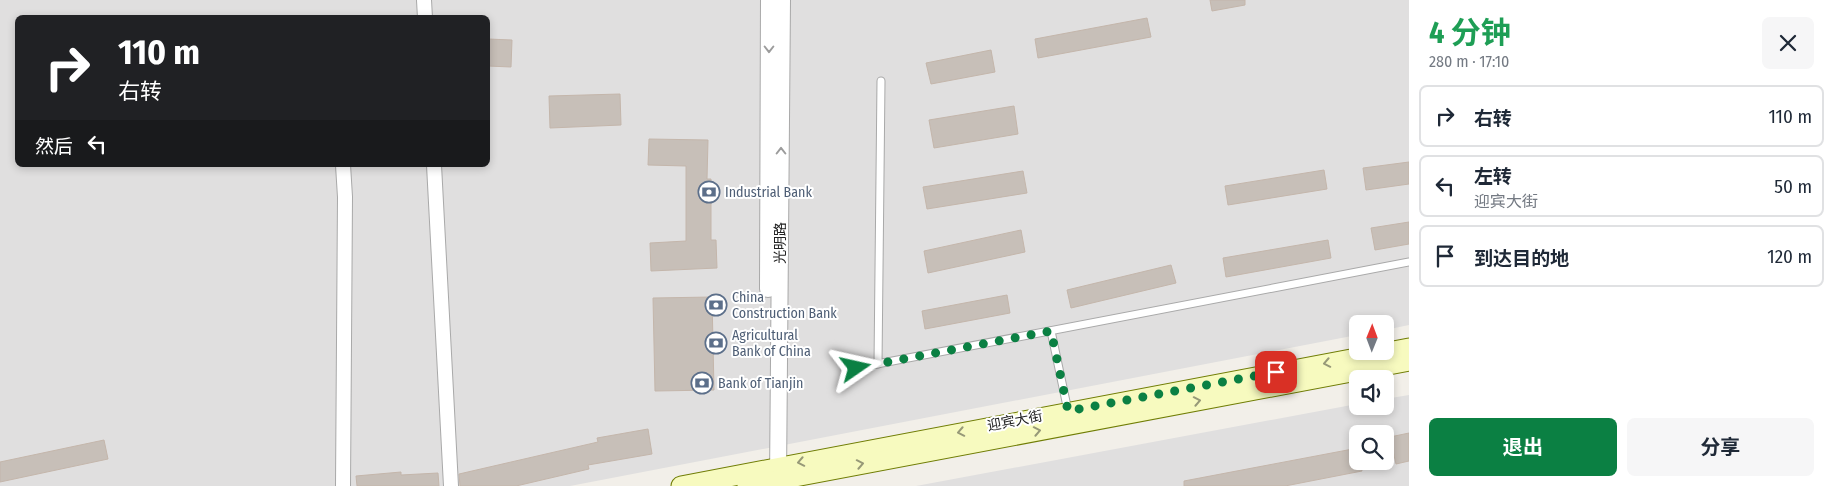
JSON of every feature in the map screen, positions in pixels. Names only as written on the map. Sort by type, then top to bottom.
[{"type":"main road","name":"迎宾大街","points":[[747,486],[773,478],[1068,411],[1409,348]]},
{"type":"main road","name":"迎宾大街","points":[[681,486],[773,478],[1409,361]]},
{"type":"street","points":[[424,0],[425,15]]},
{"type":"street","name":"光明路","points":[[769,0],[773,478]]},
{"type":"street","name":"光明路","points":[[773,478],[782,0]]},
{"type":"street","points":[[343,167],[345,197],[343,486]]},
{"type":"street","points":[[434,167],[451,486]]},
{"type":"lane","points":[[878,364],[881,81]]},
{"type":"lane","points":[[856,368],[1409,262]]},
{"type":"lane","points":[[1051,331],[1068,411]]},
{"type":"shaded area","points":[[0,0],[1409,0],[1409,325],[1394,328],[1394,315],[1349,315],[1349,337],[570,486],[0,486]]},
{"type":"shaded area","points":[[1409,395],[1409,486],[916,486],[1349,405],[1349,415],[1394,415],[1394,398]]},
{"type":"building","points":[[1210,0],[1245,0],[1245,5],[1212,11]]},
{"type":"building","points":[[1147,18],[1151,37],[1038,58],[1035,39]]},
{"type":"building","points":[[490,39],[512,40],[511,67],[490,66]]},
{"type":"building","points":[[991,50],[995,72],[931,84],[926,63]]},
{"type":"building","points":[[620,94],[621,125],[550,128],[549,96]]},
{"type":"building","points":[[1014,106],[1018,134],[934,148],[929,120]]},
{"type":"building","points":[[649,139],[708,140],[707,179],[711,179],[711,240],[716,240],[717,268],[651,271],[650,243],[686,241],[686,166],[648,165]]},
{"type":"building","points":[[1409,162],[1409,184],[1366,190],[1363,168]]},
{"type":"building","points":[[1324,170],[1327,189],[1228,205],[1225,186]]},
{"type":"building","points":[[1023,171],[1027,193],[927,209],[923,187]]},
{"type":"building","points":[[1409,222],[1409,244],[1375,250],[1371,228]]},
{"type":"building","points":[[1021,230],[1025,252],[928,273],[924,251]]},
{"type":"building","points":[[1328,240],[1331,258],[1226,277],[1223,258]]},
{"type":"building","points":[[1171,265],[1176,283],[1071,308],[1067,290]]},
{"type":"building","points":[[1007,295],[1010,313],[925,329],[922,311]]},
{"type":"building","points":[[712,297],[714,390],[655,391],[653,298]]},
{"type":"building","points":[[648,429],[652,454],[588,465],[589,469],[516,486],[460,486],[459,474],[598,442],[597,438]]},
{"type":"building","points":[[1409,433],[1409,461],[1396,464],[1394,436]]},
{"type":"building","points":[[104,440],[108,459],[0,482],[0,462]]},
{"type":"building","points":[[1349,450],[1349,470],[1362,471],[1285,486],[1184,486],[1184,481]]},
{"type":"building","points":[[401,472],[401,475],[438,473],[439,486],[357,486],[356,476]]},
{"type":"place","name":"Industrial Bank","points":[[709,192]]},
{"type":"place","name":"China Construction Bank","points":[[716,305]]},
{"type":"place","name":"Agricultural Bank of China","points":[[716,343]]},
{"type":"place","name":"Bank of Tianjin","points":[[702,383]]},
{"type":"route","points":[[856,368],[1051,331],[1068,411],[1276,372]]}]
